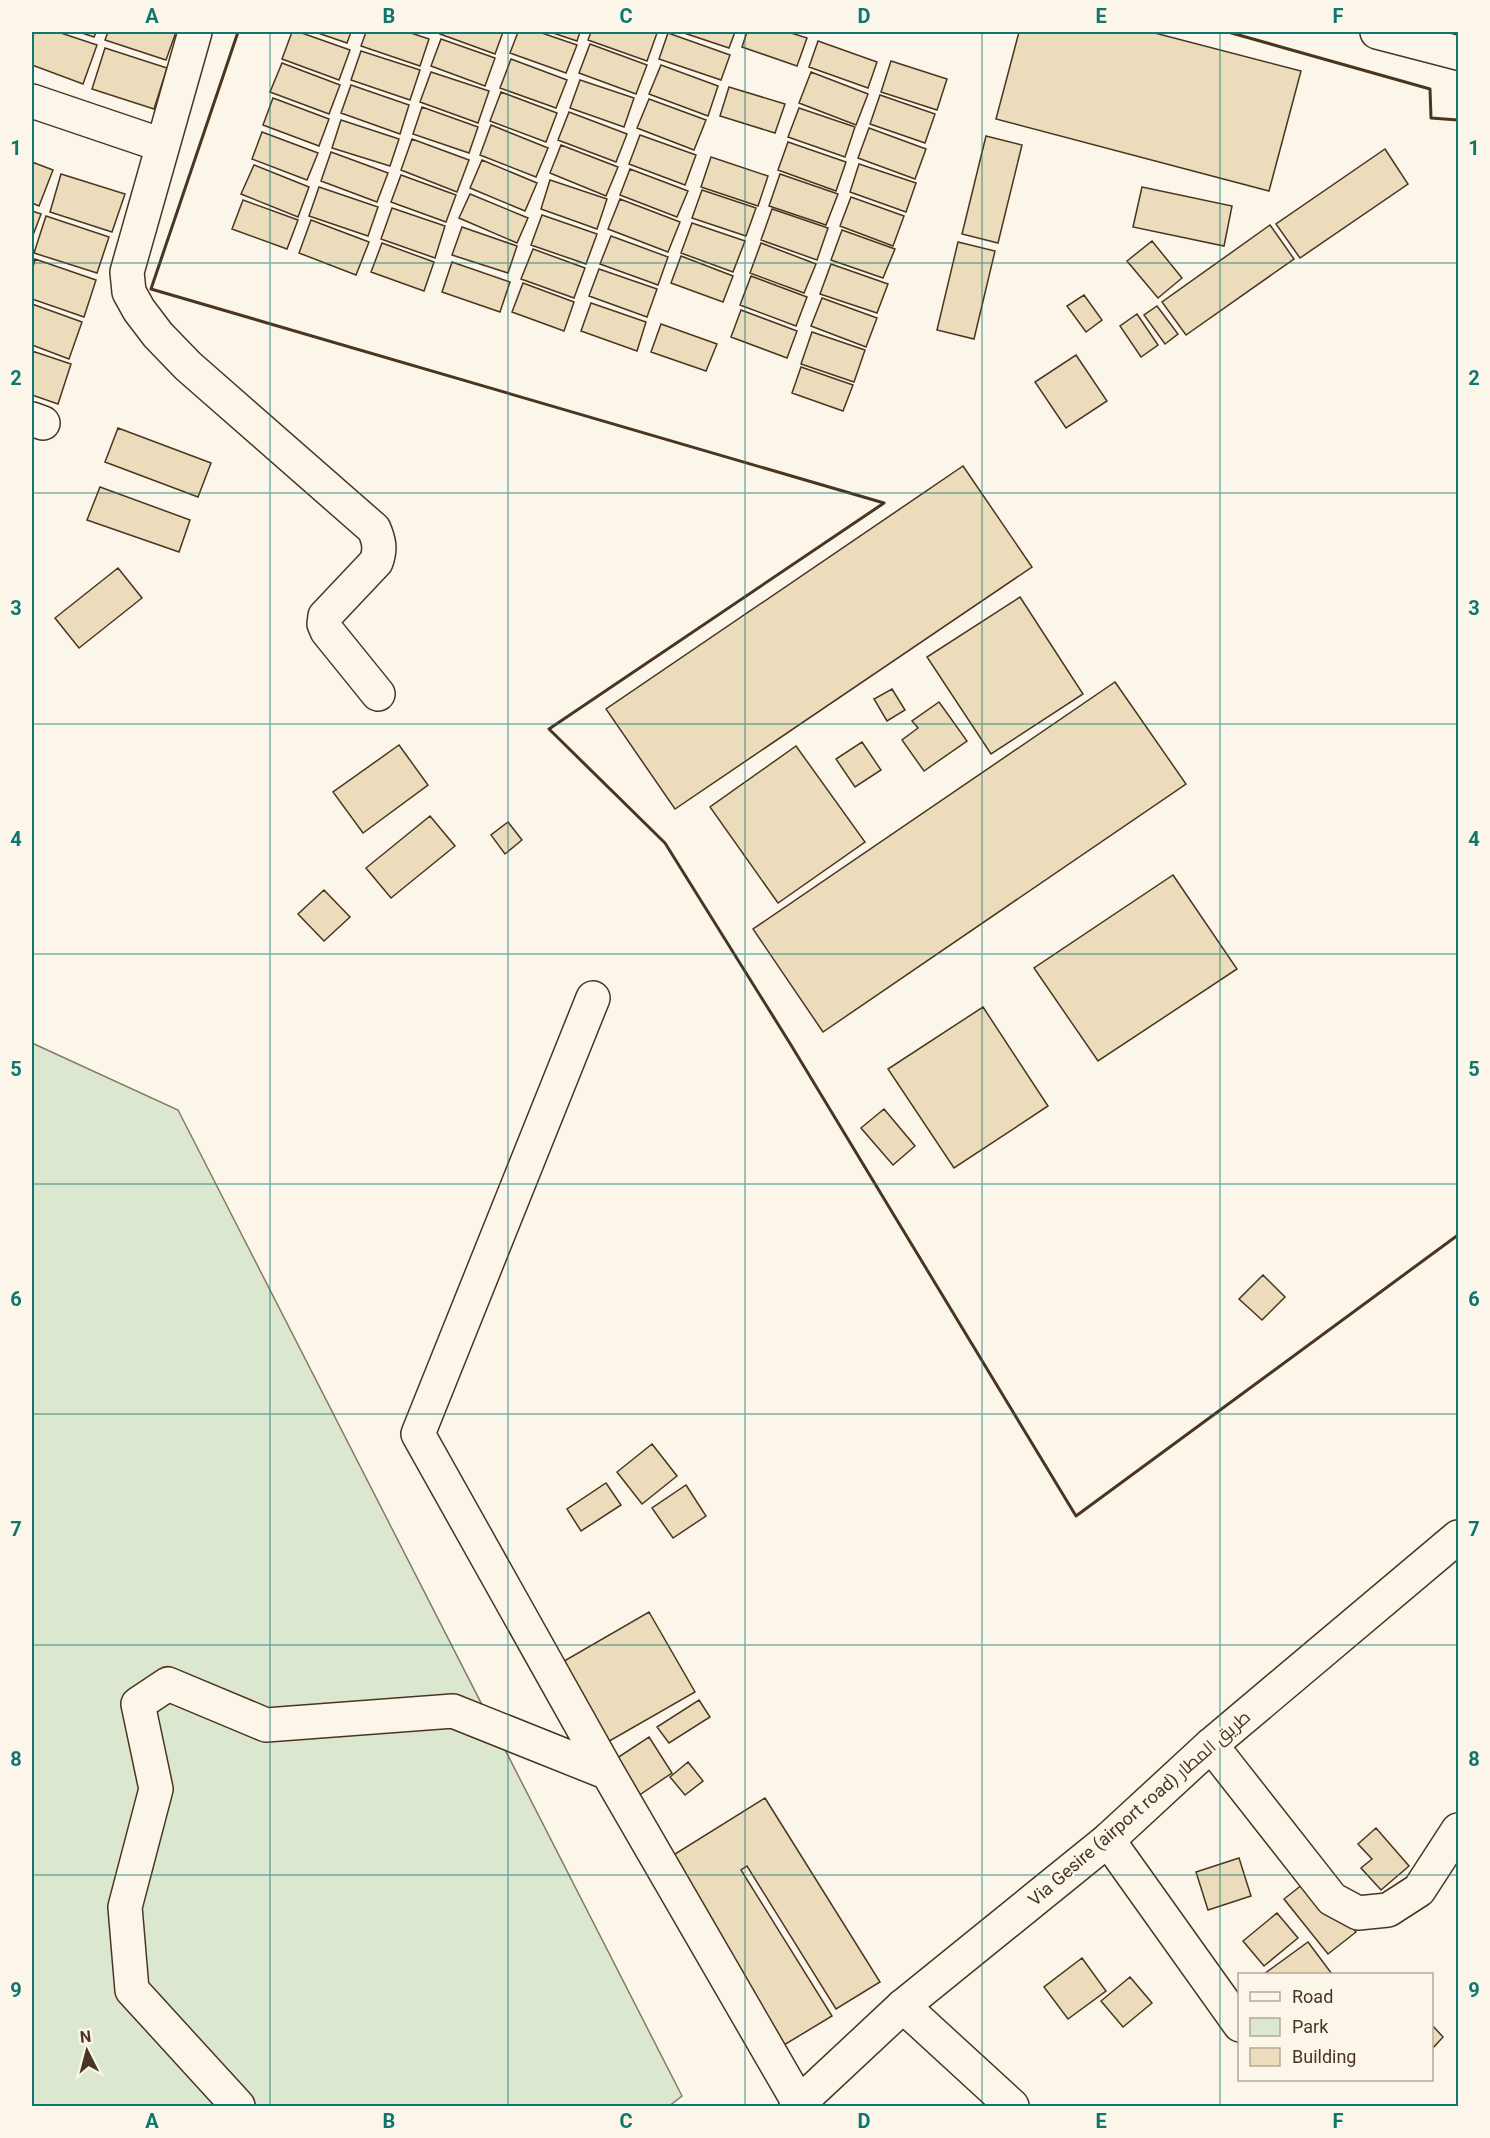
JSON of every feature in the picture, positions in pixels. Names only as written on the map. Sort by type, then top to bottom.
[{"type":"street","points":[[195,32],[127,272],[129,292],[158,335],[188,366],[374,529],[379,540],[380,553],[376,562],[325,616],[324,624],[327,631],[378,694]]},
{"type":"street","points":[[1377,32],[1458,53]]},
{"type":"street","points":[[32,101],[162,145]]},
{"type":"street","points":[[593,998],[418,1434],[797,2105]]},
{"type":"street","name":"Via Gesire (airport road) طريق المطار","points":[[797,2105],[903,2006],[1108,1840],[1211,1745],[1458,1537]]},
{"type":"street","points":[[238,2106],[132,1990],[125,1907],[156,1790],[138,1704],[168,1684],[266,1725],[453,1711],[608,1773]]},
{"type":"street","points":[[1211,1745],[1332,1899],[1358,1913],[1388,1910],[1419,1890],[1458,1830]]},
{"type":"street","points":[[1108,1840],[1238,2024]]},
{"type":"street","points":[[903,2006],[1012,2106]]},
{"type":"green space","points":[[32,1043],[178,1110],[682,2096],[669,2106],[32,2106]]},
{"type":"building","points":[[33,32],[58,32],[97,45],[83,84],[32,65]]},
{"type":"building","points":[[79,32],[96,32],[94,37]]},
{"type":"building","points":[[108,32],[176,32],[166,60],[105,40]]},
{"type":"building","points":[[292,32],[299,32],[350,50],[339,80],[282,59]]},
{"type":"building","points":[[315,32],[351,32],[347,43]]},
{"type":"building","points":[[366,32],[408,32],[429,39],[420,66],[361,46]]},
{"type":"building","points":[[441,32],[503,32],[495,54],[440,34]]},
{"type":"building","points":[[518,32],[539,32],[577,45],[566,73],[510,53]]},
{"type":"building","points":[[550,32],[580,32],[577,41]]},
{"type":"building","points":[[591,32],[657,33],[647,61],[588,40]]},
{"type":"building","points":[[681,32],[735,32],[729,48]]},
{"type":"building","points":[[747,32],[788,32],[807,38],[797,66],[742,47]]},
{"type":"building","points":[[1019,32],[1151,32],[1301,71],[1269,191],[996,119]]},
{"type":"building","points":[[668,33],[730,55],[721,80],[659,59]]},
{"type":"building","points":[[441,39],[495,58],[485,86],[431,66]]},
{"type":"building","points":[[818,41],[877,62],[868,88],[809,67]]},
{"type":"building","points":[[590,44],[647,65],[636,94],[579,73]]},
{"type":"building","points":[[105,48],[167,68],[154,109],[92,89]]},
{"type":"building","points":[[361,51],[420,70],[410,100],[351,80]]},
{"type":"building","points":[[511,59],[567,80],[556,108],[500,88]]},
{"type":"building","points":[[891,61],[947,79],[937,110],[881,92]]},
{"type":"building","points":[[282,63],[340,85],[329,114],[270,92]]},
{"type":"building","points":[[661,65],[718,86],[708,116],[649,94]]},
{"type":"building","points":[[431,72],[489,91],[478,123],[420,102]]},
{"type":"building","points":[[811,72],[868,94],[856,125],[799,103]]},
{"type":"building","points":[[580,80],[634,98],[624,127],[570,108]]},
{"type":"building","points":[[351,85],[409,105],[400,134],[341,113]]},
{"type":"building","points":[[729,87],[785,104],[775,133],[720,116]]},
{"type":"building","points":[[501,92],[557,113],[546,142],[490,121]]},
{"type":"building","points":[[880,95],[935,114],[925,143],[870,124]]},
{"type":"building","points":[[273,98],[329,119],[319,146],[263,125]]},
{"type":"building","points":[[649,99],[706,120],[694,150],[637,128]]},
{"type":"building","points":[[422,107],[478,127],[469,153],[413,134]]},
{"type":"building","points":[[799,108],[855,127],[845,157],[788,137]]},
{"type":"building","points":[[569,112],[627,134],[616,162],[558,140]]},
{"type":"building","points":[[341,120],[399,139],[390,166],[332,148]]},
{"type":"building","points":[[491,125],[548,148],[536,177],[480,155]]},
{"type":"building","points":[[869,128],[926,149],[915,179],[858,158]]},
{"type":"building","points":[[262,132],[318,153],[307,180],[252,159]]},
{"type":"building","points":[[640,135],[696,155],[685,185],[629,164]]},
{"type":"building","points":[[986,136],[1022,145],[998,243],[962,234]]},
{"type":"building","points":[[412,139],[469,160],[457,192],[401,170]]},
{"type":"building","points":[[788,142],[846,162],[836,191],[778,170]]},
{"type":"building","points":[[561,145],[618,167],[606,196],[550,173]]},
{"type":"building","points":[[1385,149],[1408,184],[1300,258],[1276,224]]},
{"type":"building","points":[[331,152],[388,173],[377,202],[321,181]]},
{"type":"building","points":[[711,157],[768,176],[758,206],[701,187]]},
{"type":"building","points":[[482,160],[537,183],[525,211],[470,188]]},
{"type":"building","points":[[32,162],[53,170],[39,206],[32,203]]},
{"type":"building","points":[[859,164],[916,183],[906,212],[850,192]]},
{"type":"building","points":[[254,165],[309,187],[298,217],[241,194]]},
{"type":"building","points":[[630,169],[688,191],[677,217],[620,195]]},
{"type":"building","points":[[61,174],[125,194],[112,232],[50,212]]},
{"type":"building","points":[[780,174],[838,194],[826,225],[769,206]]},
{"type":"building","points":[[401,175],[456,195],[446,222],[391,202]]},
{"type":"building","points":[[550,180],[607,199],[597,229],[541,209]]},
{"type":"building","points":[[319,187],[378,207],[368,236],[309,216]]},
{"type":"building","points":[[1142,187],[1232,206],[1224,246],[1133,227]]},
{"type":"building","points":[[702,190],[756,208],[746,236],[692,218]]},
{"type":"building","points":[[470,194],[528,218],[517,243],[459,218]]},
{"type":"building","points":[[851,197],[904,216],[893,246],[840,226]]},
{"type":"building","points":[[620,199],[680,222],[668,252],[608,229]]},
{"type":"building","points":[[243,200],[298,220],[287,249],[232,229]]},
{"type":"building","points":[[392,208],[445,226],[435,258],[381,239]]},
{"type":"building","points":[[772,209],[828,228],[817,260],[761,240]]},
{"type":"building","points":[[32,211],[41,214],[32,238]]},
{"type":"building","points":[[542,215],[597,234],[586,264],[531,245]]},
{"type":"building","points":[[46,216],[109,237],[97,273],[34,253]]},
{"type":"building","points":[[311,220],[369,242],[356,275],[299,253]]},
{"type":"building","points":[[692,223],[745,241],[733,272],[681,253]]},
{"type":"building","points":[[1270,225],[1294,259],[1186,335],[1162,302]]},
{"type":"building","points":[[462,227],[517,246],[508,273],[452,255]]},
{"type":"building","points":[[842,230],[895,249],[883,278],[831,260]]},
{"type":"building","points":[[611,236],[668,257],[658,285],[600,264]]},
{"type":"building","points":[[1152,241],[1182,278],[1158,298],[1127,261]]},
{"type":"building","points":[[958,242],[995,251],[974,339],[937,330]]},
{"type":"building","points":[[382,243],[434,262],[424,291],[371,272]]},
{"type":"building","points":[[761,243],[816,264],[804,293],[750,273]]},
{"type":"building","points":[[533,249],[585,268],[574,298],[521,279]]},
{"type":"building","points":[[681,256],[733,276],[723,302],[671,283]]},
{"type":"building","points":[[35,259],[96,280],[84,317],[32,299],[32,271]]},
{"type":"building","points":[[452,262],[510,282],[500,312],[442,292]]},
{"type":"building","points":[[831,264],[888,284],[877,313],[820,294]]},
{"type":"building","points":[[599,269],[657,289],[647,317],[589,296]]},
{"type":"building","points":[[751,276],[807,297],[796,326],[740,305]]},
{"type":"building","points":[[523,283],[574,302],[564,331],[512,312]]},
{"type":"building","points":[[1084,295],[1102,320],[1086,332],[1067,306]]},
{"type":"building","points":[[822,298],[877,318],[866,347],[811,326]]},
{"type":"building","points":[[591,303],[646,322],[637,351],[581,331]]},
{"type":"building","points":[[32,304],[82,322],[69,359],[32,345]]},
{"type":"building","points":[[1157,306],[1178,334],[1165,344],[1144,315]]},
{"type":"building","points":[[741,310],[797,331],[787,358],[731,337]]},
{"type":"building","points":[[1137,314],[1158,345],[1141,357],[1120,326]]},
{"type":"building","points":[[661,324],[717,344],[706,371],[651,352]]},
{"type":"building","points":[[812,332],[865,350],[854,382],[801,364]]},
{"type":"building","points":[[32,351],[71,364],[58,404],[32,395]]},
{"type":"building","points":[[1076,355],[1107,401],[1066,428],[1035,382]]},
{"type":"building","points":[[801,367],[853,385],[843,411],[792,393]]},
{"type":"building","points":[[118,428],[211,463],[198,497],[105,462]]},
{"type":"building","points":[[963,466],[1032,567],[675,809],[606,709]]},
{"type":"building","points":[[100,487],[190,520],[179,552],[87,520]]},
{"type":"building","points":[[118,568],[142,598],[79,648],[55,618]]},
{"type":"building","points":[[1020,597],[1083,694],[991,754],[927,657]]},
{"type":"building","points":[[1115,682],[1186,784],[823,1032],[753,929]]},
{"type":"building","points":[[892,689],[905,710],[887,721],[874,699]]},
{"type":"building","points":[[939,702],[967,741],[924,771],[902,740],[918,728],[912,721]]},
{"type":"building","points":[[862,742],[881,770],[855,787],[836,759]]},
{"type":"building","points":[[399,745],[428,785],[363,833],[333,792]]},
{"type":"building","points":[[796,746],[865,842],[778,903],[710,807]]},
{"type":"building","points":[[430,816],[455,846],[391,898],[366,868]]},
{"type":"building","points":[[508,822],[522,840],[505,854],[491,835]]},
{"type":"building","points":[[1173,875],[1237,969],[1098,1061],[1034,968]]},
{"type":"building","points":[[324,890],[350,917],[324,941],[298,914]]},
{"type":"building","points":[[983,1007],[1048,1106],[954,1168],[888,1069]]},
{"type":"building","points":[[884,1109],[915,1146],[893,1165],[861,1128]]},
{"type":"building","points":[[1263,1275],[1285,1297],[1262,1320],[1239,1299]]},
{"type":"building","points":[[652,1444],[677,1476],[642,1504],[617,1472]]},
{"type":"building","points":[[606,1483],[621,1505],[581,1531],[567,1509]]},
{"type":"building","points":[[686,1485],[706,1516],[673,1538],[652,1508]]},
{"type":"building","points":[[649,1612],[695,1692],[606,1743],[559,1664]]},
{"type":"building","points":[[699,1700],[710,1717],[669,1743],[657,1727]]},
{"type":"building","points":[[649,1737],[672,1773],[635,1798],[611,1762]]},
{"type":"building","points":[[688,1762],[703,1781],[685,1795],[670,1777]]},
{"type":"building","points":[[765,1798],[880,1982],[836,2009],[747,1866],[741,1870],[832,2016],[784,2045],[667,1859]]},
{"type":"building","points":[[1376,1828],[1409,1866],[1381,1890],[1361,1868],[1372,1859],[1358,1844]]},
{"type":"building","points":[[1239,1858],[1251,1896],[1208,1910],[1196,1872]]},
{"type":"building","points":[[1312,1877],[1356,1932],[1328,1954],[1284,1899]]},
{"type":"building","points":[[1277,1913],[1298,1938],[1264,1966],[1243,1941]]},
{"type":"building","points":[[1308,1942],[1331,1973],[1265,1973]]},
{"type":"building","points":[[1082,1958],[1106,1991],[1068,2019],[1044,1987]]},
{"type":"building","points":[[1130,1977],[1152,2003],[1123,2027],[1101,2001]]},
{"type":"building","points":[[1433,2026],[1443,2037],[1433,2048]]},
{"type":"wall","points":[[238,32],[151,289],[884,503],[549,729],[665,843],[791,1045],[1076,1516],[1458,1235]]},
{"type":"wall","points":[[1228,32],[1430,89],[1431,118],[1458,120]]}]
